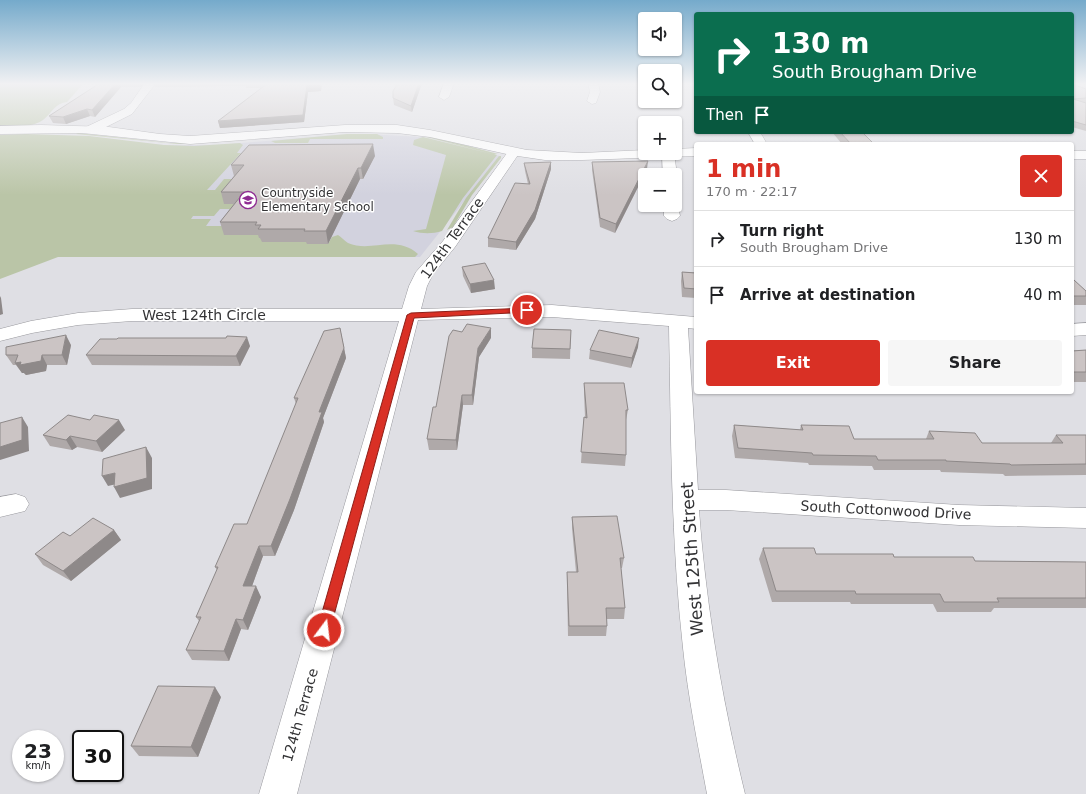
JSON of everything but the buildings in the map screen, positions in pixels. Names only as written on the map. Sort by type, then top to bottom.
[{"type":"street","points":[[90,130],[110,120]]},
{"type":"street","points":[[0,130],[90,130],[164,139],[190,140],[330,130],[397,130],[431,134],[514,152],[554,156],[638,154]]},
{"type":"street","name":"124th Terrace","points":[[278,794],[418,286],[425,272],[449,244],[514,152]]},
{"type":"street","points":[[682,153],[694,152]]},
{"type":"street","points":[[1074,155],[1086,155]]},
{"type":"street","name":"West 124th Circle","points":[[0,335],[55,322],[100,316],[411,315],[527,310],[687,322]]},
{"type":"street","name":"West 125th Street","points":[[687,322],[688,536],[696,628],[713,733],[726,794]]},
{"type":"street","points":[[1074,330],[1086,329]]},
{"type":"street","name":"South Cottonwood Drive","points":[[687,500],[734,501],[959,515],[1086,518]]},
{"type":"shaded area","name":"Countryside Elementary School","points":[[366,134],[423,137],[500,156],[420,257],[0,257],[0,226],[140,143],[164,145],[219,145],[335,135]]},
{"type":"green space","points":[[0,120],[43,120],[28,126],[0,127]]},
{"type":"green space","points":[[26,134],[89,136],[164,145],[194,146],[240,143],[243,145],[237,153],[241,153],[207,190],[215,190],[224,179],[245,179],[255,204],[249,209],[220,209],[214,216],[193,216],[191,219],[211,219],[206,226],[230,226],[224,235],[260,235],[265,238],[262,242],[308,242],[328,244],[332,237],[338,235],[348,243],[357,246],[392,244],[401,245],[418,254],[415,257],[58,257],[0,279],[0,135]]},
{"type":"green space","points":[[76,134],[170,143],[241,141],[177,144]]},
{"type":"green space","points":[[347,134],[377,134],[383,137],[383,139],[310,139],[308,143],[275,143],[271,141]]},
{"type":"green space","points":[[423,137],[492,154],[426,137],[435,137],[498,154],[494,154],[497,155],[463,198],[442,231],[431,233],[413,231],[426,229],[446,155],[413,145],[414,140]]},
{"type":"green space","points":[[499,156],[501,156],[501,158],[472,195],[453,227],[447,230],[466,198]]},
{"type":"place","name":"Countryside Elementary School","points":[[248,200]]},
{"type":"route","points":[[324,630],[411,315],[527,310]]}]
